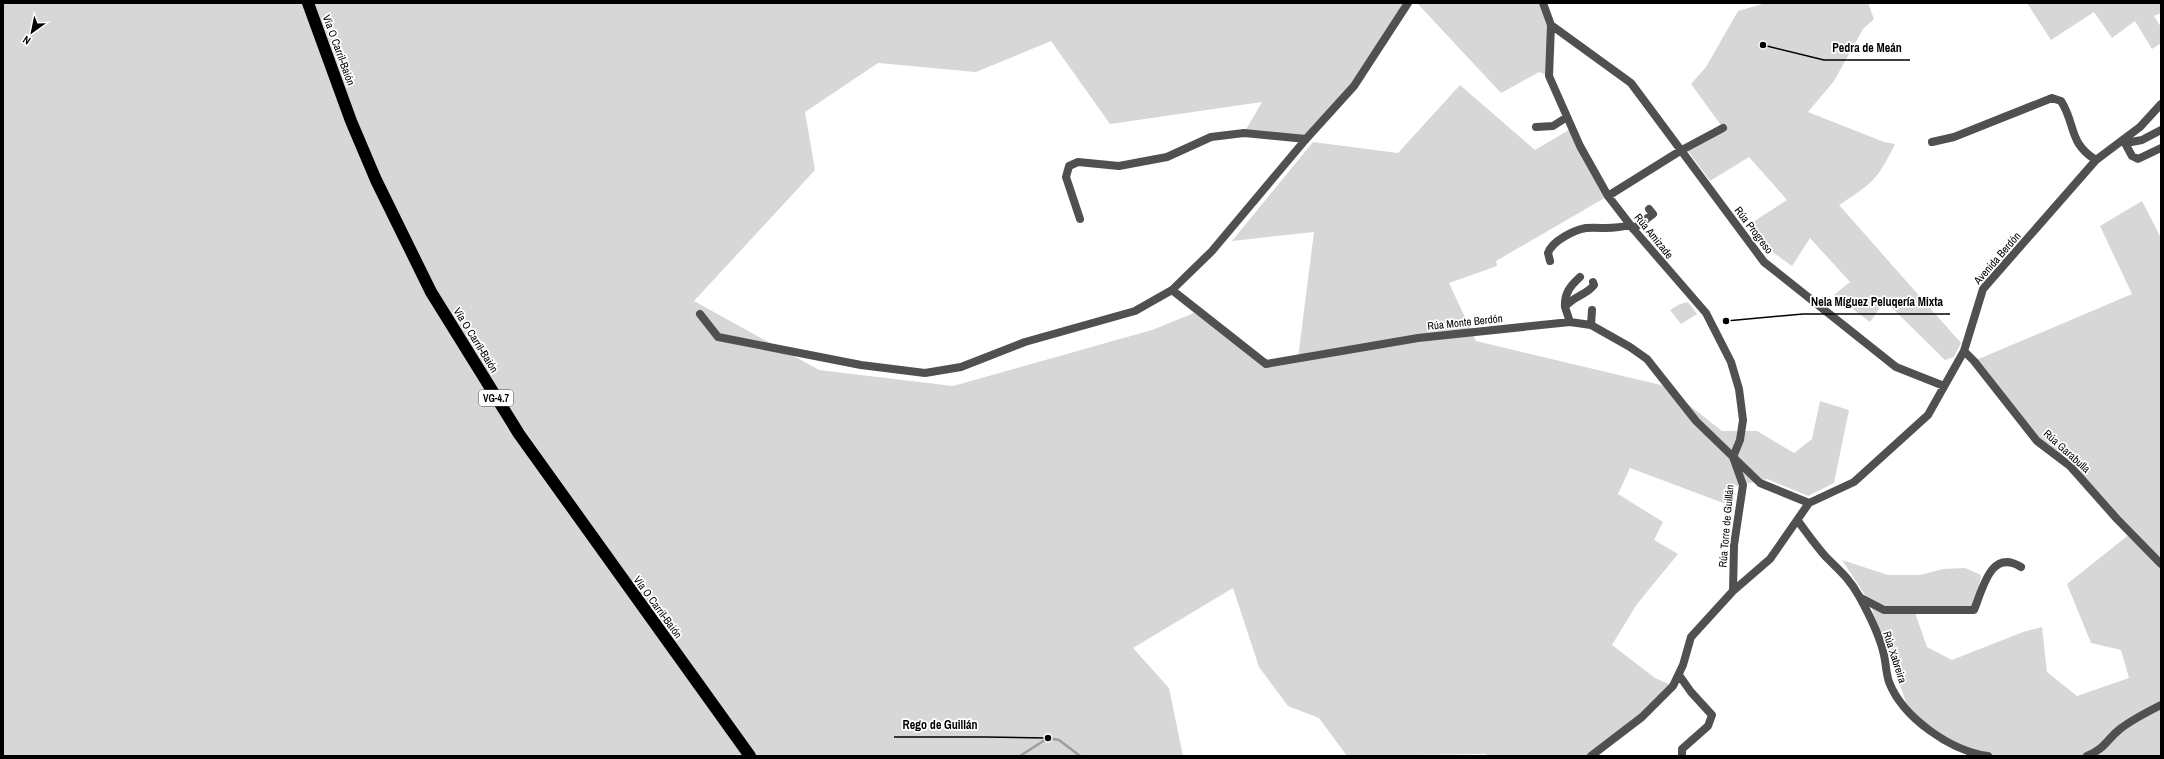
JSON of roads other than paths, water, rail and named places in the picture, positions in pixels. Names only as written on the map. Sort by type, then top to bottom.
[{"type":"highway","name":"Vía O Carril-Baión","points":[[308,3],[354,128],[376,180],[431,292],[518,434],[750,756]]},
{"type":"street","points":[[700,314],[718,337],[861,365],[925,373],[960,367],[1025,342],[1093,325],[1135,311],[1172,290],[1212,251],[1306,139],[1354,86],[1408,3]]},
{"type":"street","points":[[1543,3],[1551,25]]},
{"type":"street","name":"Rúa Amizade","points":[[1551,25],[1549,76],[1580,146],[1608,196],[1631,227],[1706,313],[1731,362],[1739,389],[1743,420],[1740,440],[1733,457]]},
{"type":"street","name":"Rúa Progreso","points":[[1551,25],[1631,83],[1680,151],[1764,262],[1896,367],[1944,386]]},
{"type":"street","points":[[1932,142],[1954,137],[2052,98],[2061,101],[2076,141],[2088,156],[2096,160]]},
{"type":"street","name":"Avenida Berdón","points":[[1809,503],[1854,482],[1928,415],[1964,351],[1983,289],[2096,160],[2125,141],[2161,104]]},
{"type":"street","points":[[1536,127],[1553,126],[1567,117]]},
{"type":"street","points":[[1608,196],[1680,151],[1723,128]]},
{"type":"street","points":[[2161,130],[2145,138],[2125,141],[2132,156],[2138,159],[2161,148]]},
{"type":"street","points":[[1080,219],[1066,177],[1069,166],[1078,162],[1119,166],[1167,156],[1211,137],[1244,133],[1306,139]]},
{"type":"street","points":[[1550,261],[1549,250],[1554,243],[1566,239],[1585,228],[1612,229],[1631,227],[1653,214],[1649,209]]},
{"type":"street","points":[[1570,322],[1564,300],[1567,291],[1580,278]]},
{"type":"street","points":[[1565,307],[1575,297],[1592,288],[1594,285],[1592,282]]},
{"type":"street","name":"Rúa Monte Berdón","points":[[1172,290],[1266,364],[1418,338],[1570,322],[1591,325],[1630,347],[1647,359],[1696,421],[1733,457]]},
{"type":"street","points":[[1591,325],[1592,310]]},
{"type":"street","name":"Rúa Garabulla","points":[[1964,351],[1974,361],[2037,441],[2070,466],[2117,519],[2161,564]]},
{"type":"street","points":[[1591,756],[1646,713],[1673,686],[1679,675],[1691,637],[1733,591],[1770,559],[1798,521],[1809,503],[1760,483],[1733,457]]},
{"type":"street","name":"Rúa Torre de Guillán","points":[[1733,457],[1742,485],[1734,545],[1733,591]]},
{"type":"street","name":"Rúa Xabreira","points":[[1798,521],[1826,557],[1842,570],[1861,598],[1884,655],[1886,672],[1890,684],[1910,713],[1930,732],[1975,755],[1988,756]]},
{"type":"street","name":"Rúa Xabreira","points":[[1861,598],[1884,610],[1974,610],[1993,566],[2000,562],[2013,562],[2021,567]]},
{"type":"street","points":[[1679,675],[1691,692],[1712,715],[1708,726],[1682,749],[1682,756]]},
{"type":"street","points":[[2087,756],[2099,751],[2119,730],[2132,720],[2161,705]]},
{"type":"waterway","points":[[1020,756],[1048,738],[1059,740],[1080,756]]},
{"type":"place","name":"Pedra de Meán","points":[[1763,45]]},
{"type":"place","name":"Nela Míguez Peluqería Mixta","points":[[1726,321]]},
{"type":"place","name":"Rego de Guillán","points":[[1048,738]]}]
